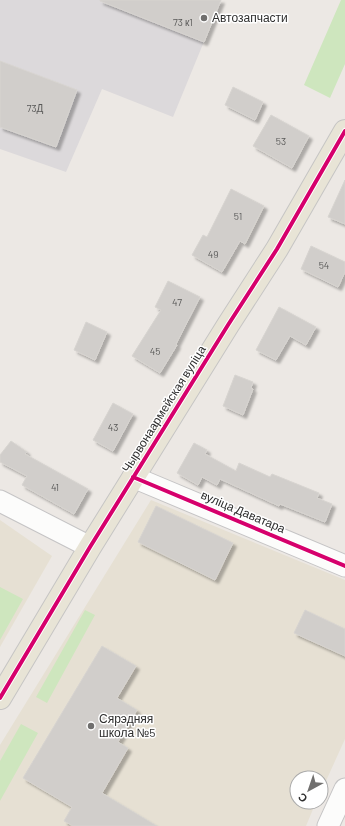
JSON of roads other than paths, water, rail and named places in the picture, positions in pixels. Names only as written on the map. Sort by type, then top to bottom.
[{"type":"main road","name":"Чырвонаармейская вуліца","points":[[0,698],[133,477],[277,249],[345,131]]},
{"type":"street","name":"вуліца Даватара","points":[[133,477],[345,566]]},
{"type":"street","points":[[0,501],[90,547]]},
{"type":"street","points":[[328,826],[345,789]]},
{"type":"place","name":"Автозапчасти","points":[[204,18]]},
{"type":"place","name":"Сярэдняя школа №5","points":[[91,726]]}]
